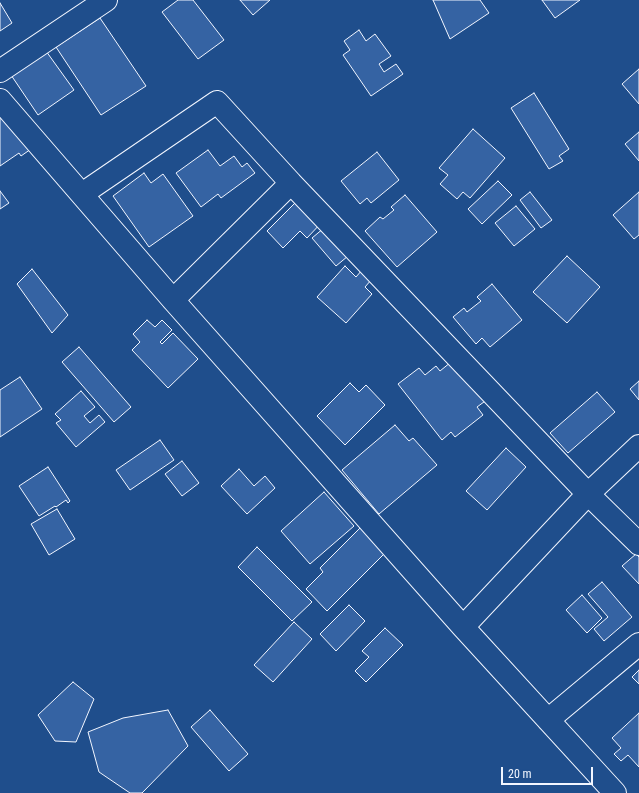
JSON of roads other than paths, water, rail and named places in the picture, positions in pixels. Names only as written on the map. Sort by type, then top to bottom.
[{"type":"street","points":[[0,71],[106,0]]},
{"type":"street","points":[[0,100],[173,300],[463,627],[615,793]]},
{"type":"street","points":[[82,194],[217,102],[291,183],[588,494],[639,544]]},
{"type":"street","points":[[173,300],[291,183]]},
{"type":"street","points":[[463,627],[588,494],[639,446]]},
{"type":"street","points":[[548,720],[639,644]]}]
